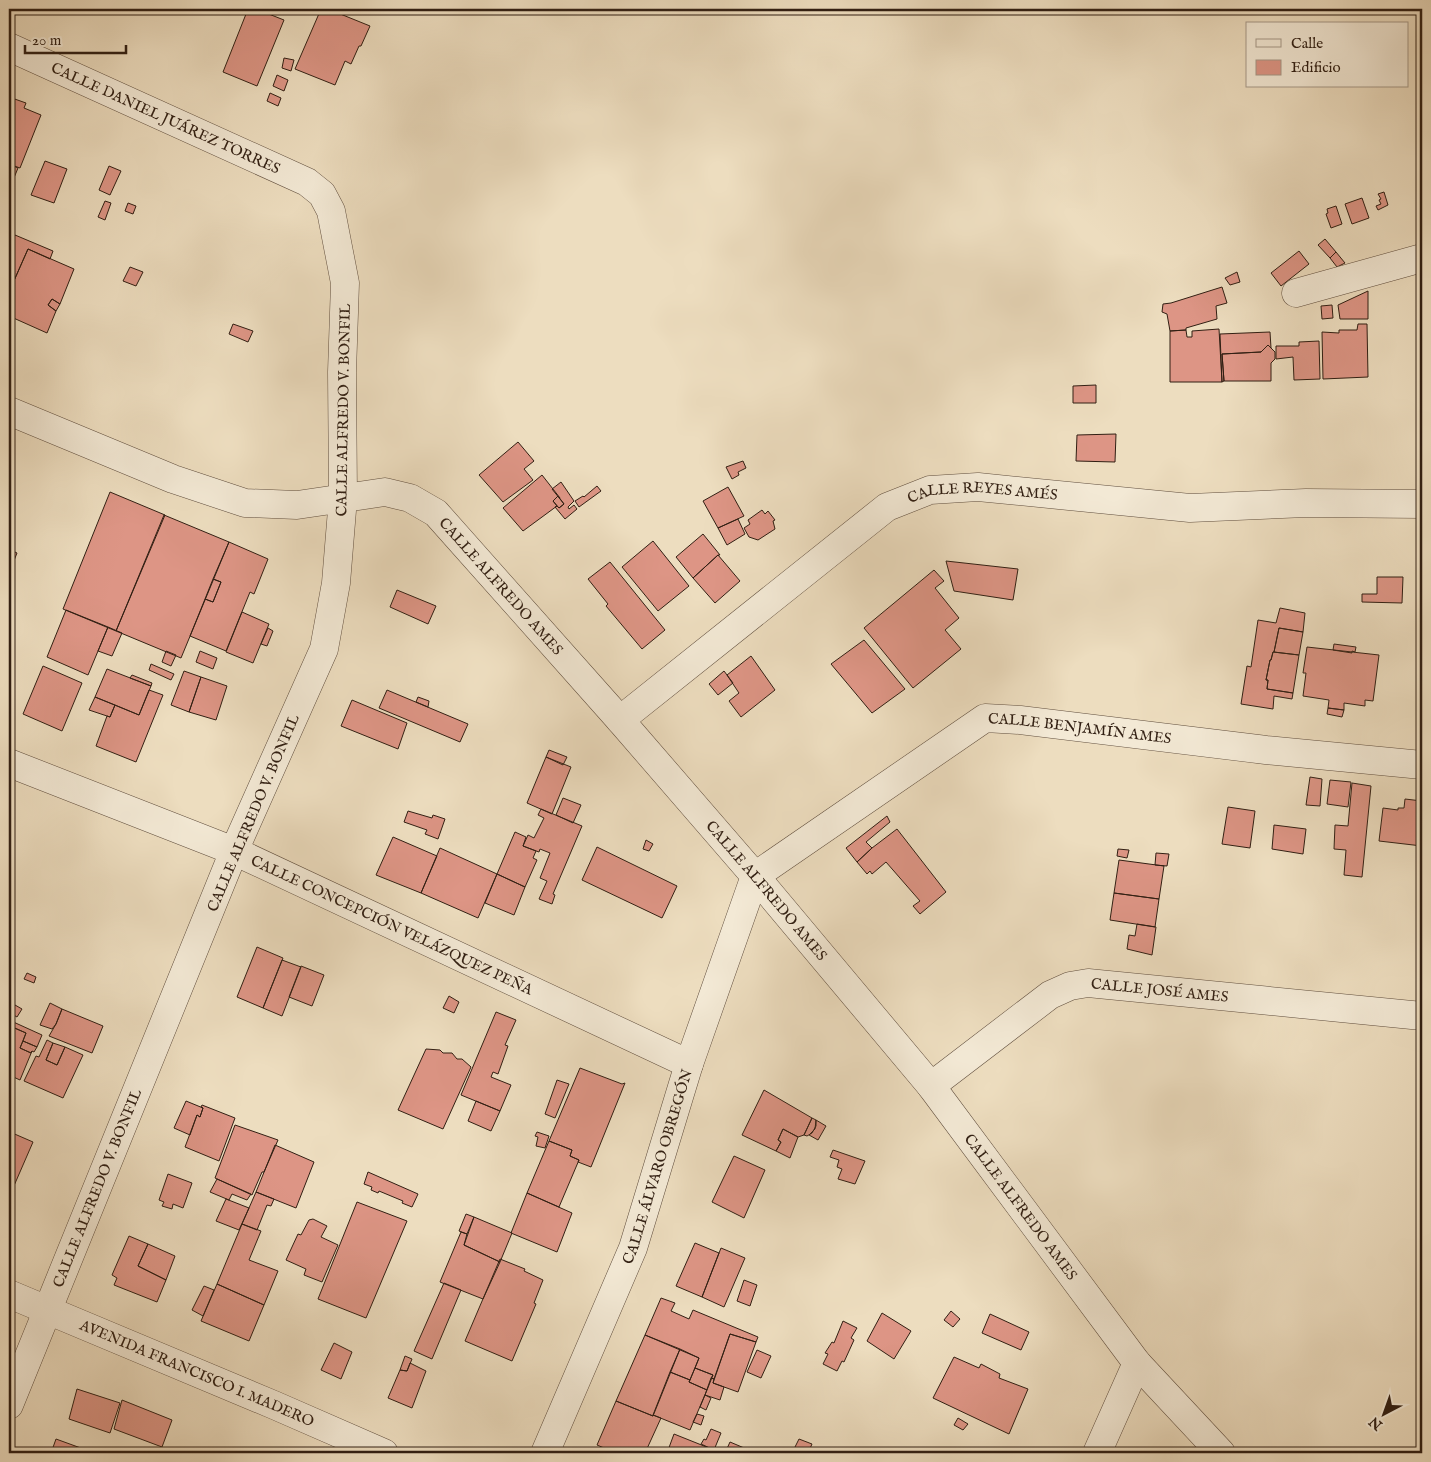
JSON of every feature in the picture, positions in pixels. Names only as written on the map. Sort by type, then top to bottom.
[{"type":"street","name":"CALLE DANIEL JUÁREZ TORRES","points":[[9,47],[307,182],[322,194]]},
{"type":"street","name":"CALLE ALFREDO V. BONFIL","points":[[9,1405],[234,851],[324,649],[336,583],[343,498],[342,372],[345,282],[331,211],[322,194]]},
{"type":"street","points":[[1296,293],[1422,258]]},
{"type":"street","name":"CALLE ALFREDO AMES","points":[[9,411],[173,479],[245,504],[297,505],[385,492],[410,498],[436,513],[620,720],[755,876],[931,1086],[1137,1363],[1221,1453]]},
{"type":"street","name":"CALLE REYES AMÉS","points":[[620,720],[887,508],[930,490],[978,487],[1190,508],[1306,503],[1422,504]]},
{"type":"street","name":"CALLE BENJAMÍN AMES","points":[[755,876],[985,718],[1020,720],[1266,750],[1422,765]]},
{"type":"street","name":"CALLE CONCEPCIÓN VELÁZQUEZ PEÑA","points":[[9,763],[234,851],[689,1064]]},
{"type":"street","name":"CALLE ÁLVARO OBREGÓN","points":[[545,1453],[633,1248],[689,1064],[755,876]]},
{"type":"street","name":"CALLE JOSÉ AMES","points":[[931,1086],[1050,995],[1070,986],[1088,983],[1422,1016]]},
{"type":"street","name":"AVENIDA FRANCISCO I. MADERO","points":[[9,1294],[384,1453]]},
{"type":"street","points":[[1097,1453],[1137,1363]]},
{"type":"building","points":[[248,9],[256,9],[284,20],[257,86],[223,72]]},
{"type":"building","points":[[321,9],[328,9],[370,26],[351,64],[345,61],[335,85],[295,69]]},
{"type":"building","points":[[284,58],[294,60],[291,71],[282,68]]},
{"type":"building","points":[[277,75],[288,80],[284,91],[273,86]]},
{"type":"building","points":[[270,93],[281,98],[278,106],[267,101]]},
{"type":"building","points":[[9,97],[26,103],[24,108],[41,115],[20,168],[9,164]]},
{"type":"building","points":[[45,161],[67,169],[54,203],[31,195]]},
{"type":"building","points":[[9,164],[18,168],[9,190]]},
{"type":"building","points":[[109,166],[121,171],[110,195],[99,190]]},
{"type":"building","points":[[1384,192],[1388,205],[1378,210],[1376,206],[1381,204],[1379,200],[1381,199],[1378,194]]},
{"type":"building","points":[[1362,198],[1369,218],[1352,224],[1345,204]]},
{"type":"building","points":[[105,201],[111,203],[105,220],[98,217]]},
{"type":"building","points":[[128,203],[136,206],[133,214],[125,211]]},
{"type":"building","points":[[1336,206],[1342,224],[1331,228],[1326,214],[1328,213],[1327,209]]},
{"type":"building","points":[[15,235],[53,251],[50,259],[28,249],[9,292],[9,251]]},
{"type":"building","points":[[1325,239],[1336,252],[1330,258],[1318,245]]},
{"type":"building","points":[[28,249],[74,269],[60,304],[52,299],[48,305],[56,311],[47,333],[9,316],[9,292]]},
{"type":"building","points":[[1299,251],[1309,264],[1281,286],[1271,273]]},
{"type":"building","points":[[1336,252],[1345,263],[1337,267],[1330,258]]},
{"type":"building","points":[[130,267],[143,272],[136,286],[123,281]]},
{"type":"building","points":[[1237,272],[1240,282],[1230,285],[1225,278]]},
{"type":"building","points":[[1222,287],[1227,303],[1216,306],[1217,319],[1186,328],[1186,330],[1170,331],[1167,314],[1162,312],[1163,304]]},
{"type":"building","points":[[1368,291],[1368,319],[1340,319],[1338,305]]},
{"type":"building","points":[[52,299],[60,304],[56,311],[48,305]]},
{"type":"building","points":[[1332,305],[1333,318],[1322,319],[1321,306]]},
{"type":"building","points":[[233,324],[253,331],[248,342],[229,334]]},
{"type":"building","points":[[1358,324],[1367,324],[1368,377],[1323,379],[1322,332],[1339,333],[1339,330],[1357,330]]},
{"type":"building","points":[[1219,329],[1222,382],[1170,382],[1170,331],[1186,330],[1187,337],[1192,337],[1192,331]]},
{"type":"building","points":[[1270,332],[1271,348],[1268,345],[1261,352],[1222,354],[1224,381],[1222,382],[1220,334]]},
{"type":"building","points":[[1319,341],[1320,379],[1294,380],[1293,357],[1276,359],[1276,346],[1299,346],[1299,342]]},
{"type":"building","points":[[1268,345],[1275,352],[1275,359],[1271,363],[1271,381],[1224,381],[1222,354],[1261,352]]},
{"type":"building","points":[[1096,385],[1096,403],[1073,403],[1073,386]]},
{"type":"building","points":[[1116,434],[1115,462],[1076,461],[1077,435]]},
{"type":"building","points":[[518,442],[534,461],[524,469],[533,480],[503,502],[479,475]]},
{"type":"building","points":[[743,461],[746,468],[738,472],[739,475],[732,479],[726,467]]},
{"type":"building","points":[[542,475],[560,498],[558,496],[553,501],[557,506],[523,531],[503,508]]},
{"type":"building","points":[[561,482],[574,501],[568,507],[569,509],[574,505],[577,509],[565,519],[555,507],[559,508],[564,504],[552,489]]},
{"type":"building","points":[[597,486],[601,491],[579,507],[575,501],[584,497]]},
{"type":"building","points":[[728,487],[744,516],[718,528],[703,501]]},
{"type":"building","points":[[110,492],[165,515],[116,631],[63,609]]},
{"type":"building","points":[[558,496],[564,504],[559,508],[553,501]]},
{"type":"building","points":[[762,510],[765,514],[768,511],[775,520],[773,521],[775,529],[758,540],[749,537],[744,528],[750,524],[748,520]]},
{"type":"building","points":[[164,515],[229,542],[181,658],[116,631]]},
{"type":"building","points":[[738,519],[745,534],[727,545],[718,528]]},
{"type":"building","points":[[703,534],[720,555],[693,578],[676,557]]},
{"type":"building","points":[[653,541],[689,586],[658,611],[622,567]]},
{"type":"building","points":[[229,542],[268,559],[254,594],[250,592],[226,651],[190,636],[205,599],[213,602],[221,582],[213,579]]},
{"type":"building","points":[[9,549],[17,553],[9,573]]},
{"type":"building","points":[[718,555],[740,581],[715,603],[693,578]]},
{"type":"building","points":[[946,561],[1018,569],[1013,600],[954,591]]},
{"type":"building","points":[[610,562],[665,630],[642,649],[606,606],[608,604],[588,579]]},
{"type":"building","points":[[934,570],[944,581],[935,588],[959,618],[945,630],[961,649],[913,688],[864,628]]},
{"type":"building","points":[[1377,577],[1403,577],[1402,603],[1362,602],[1362,594],[1377,594]]},
{"type":"building","points":[[213,579],[221,582],[213,602],[205,599]]},
{"type":"building","points":[[397,590],[436,606],[428,624],[390,607]]},
{"type":"building","points":[[1280,608],[1305,613],[1303,632],[1279,628],[1266,680],[1268,680],[1267,689],[1293,693],[1292,699],[1274,696],[1273,709],[1241,704],[1247,666],[1251,667],[1258,620],[1276,623]]},
{"type":"building","points":[[66,610],[108,627],[88,675],[47,657]]},
{"type":"building","points":[[242,612],[269,624],[253,663],[226,652]]},
{"type":"building","points":[[108,627],[122,633],[112,656],[98,651]]},
{"type":"building","points":[[268,628],[273,631],[267,646],[261,644]]},
{"type":"building","points":[[1279,628],[1303,632],[1299,655],[1274,652]]},
{"type":"building","points":[[864,640],[905,689],[872,713],[831,664]]},
{"type":"building","points":[[1334,644],[1356,647],[1355,652],[1333,650]]},
{"type":"building","points":[[1307,647],[1379,655],[1373,701],[1365,700],[1365,706],[1344,703],[1344,710],[1328,708],[1329,700],[1303,696],[1306,673],[1303,673]]},
{"type":"building","points":[[166,651],[176,655],[171,666],[162,662]]},
{"type":"building","points":[[200,651],[217,658],[213,669],[196,662]]},
{"type":"building","points":[[1273,652],[1299,655],[1293,693],[1267,689],[1268,680],[1266,680]]},
{"type":"building","points":[[751,656],[775,690],[741,717],[729,701],[739,693],[727,675]]},
{"type":"building","points":[[151,664],[174,674],[171,680],[149,670]]},
{"type":"building","points":[[43,666],[82,683],[62,731],[23,714]]},
{"type":"building","points":[[107,669],[151,686],[139,715],[95,697]]},
{"type":"building","points":[[184,671],[201,677],[189,712],[171,705]]},
{"type":"building","points":[[724,671],[733,683],[718,695],[709,684]]},
{"type":"building","points":[[132,675],[152,683],[151,686],[130,678]]},
{"type":"building","points":[[201,677],[227,686],[216,720],[189,712]]},
{"type":"building","points":[[149,690],[163,695],[136,762],[96,746],[107,716],[110,717],[115,705],[139,715]]},
{"type":"building","points":[[387,690],[468,724],[460,742],[379,708]]},
{"type":"building","points":[[95,697],[115,705],[110,717],[89,710]]},
{"type":"building","points":[[418,697],[429,701],[428,707],[416,702]]},
{"type":"building","points":[[352,700],[407,723],[398,749],[341,726]]},
{"type":"building","points":[[1328,708],[1344,710],[1342,717],[1327,714]]},
{"type":"building","points":[[549,750],[567,757],[563,765],[546,757]]},
{"type":"building","points":[[546,757],[571,767],[552,814],[527,803]]},
{"type":"building","points":[[1310,777],[1322,779],[1320,806],[1306,805]]},
{"type":"building","points":[[1330,780],[1351,782],[1348,807],[1327,804]]},
{"type":"building","points":[[1352,783],[1371,786],[1362,877],[1344,875],[1346,850],[1334,849],[1335,825],[1348,826]]},
{"type":"building","points":[[563,798],[581,805],[573,823],[556,815]]},
{"type":"building","points":[[1405,799],[1422,801],[1422,846],[1379,841],[1383,808],[1398,810],[1398,808],[1404,808]]},
{"type":"building","points":[[1228,807],[1255,811],[1250,848],[1222,844]]},
{"type":"building","points":[[541,809],[582,826],[553,894],[555,895],[552,904],[539,899],[547,881],[540,878],[550,853],[540,849],[539,852],[523,846],[528,835],[534,838],[544,818],[538,815]]},
{"type":"building","points":[[408,811],[432,818],[433,815],[445,819],[438,839],[425,834],[427,830],[404,822]]},
{"type":"building","points":[[887,816],[890,822],[866,842],[872,848],[857,862],[846,848]]},
{"type":"building","points":[[1274,825],[1306,829],[1303,854],[1272,849]]},
{"type":"building","points":[[897,829],[946,892],[920,914],[913,906],[920,901],[886,862],[872,874],[870,871],[867,874],[857,862]]},
{"type":"building","points":[[515,832],[526,837],[523,846],[536,851],[533,858],[537,860],[525,887],[497,874]]},
{"type":"building","points":[[393,837],[437,856],[421,893],[376,875]]},
{"type":"building","points":[[646,840],[653,844],[649,851],[643,849]]},
{"type":"building","points":[[597,847],[677,886],[662,918],[582,880]]},
{"type":"building","points":[[440,848],[497,874],[478,918],[421,893]]},
{"type":"building","points":[[1118,849],[1129,850],[1127,858],[1117,856]]},
{"type":"building","points":[[1156,853],[1169,854],[1167,866],[1155,865]]},
{"type":"building","points":[[1119,860],[1164,866],[1159,899],[1114,893]]},
{"type":"building","points":[[497,874],[525,887],[514,915],[485,903]]},
{"type":"building","points":[[1114,893],[1159,899],[1155,927],[1110,920]]},
{"type":"building","points":[[1137,924],[1156,927],[1152,955],[1127,949],[1129,935],[1135,936]]},
{"type":"building","points":[[257,947],[283,958],[263,1008],[237,997]]},
{"type":"building","points":[[282,960],[301,967],[282,1016],[263,1008]]},
{"type":"building","points":[[301,966],[324,975],[312,1006],[289,997]]},
{"type":"building","points":[[27,973],[36,977],[34,983],[24,979]]},
{"type":"building","points":[[449,996],[459,1002],[454,1013],[443,1008]]},
{"type":"building","points":[[50,1003],[62,1009],[52,1029],[40,1025]]},
{"type":"building","points":[[15,1005],[22,1009],[17,1017],[10,1013]]},
{"type":"building","points":[[62,1009],[103,1026],[92,1053],[49,1036]]},
{"type":"building","points":[[496,1012],[516,1020],[505,1045],[508,1046],[498,1074],[493,1072],[491,1077],[511,1085],[500,1111],[461,1095]]},
{"type":"building","points":[[9,1020],[42,1035],[37,1047],[23,1041],[26,1033],[9,1027]]},
{"type":"building","points":[[10,1026],[26,1033],[20,1048],[31,1053],[32,1051],[20,1080],[9,1075]]},
{"type":"building","points":[[47,1040],[53,1043],[46,1060],[57,1065],[65,1047],[83,1055],[63,1098],[24,1081],[36,1056],[39,1057]]},
{"type":"building","points":[[23,1041],[37,1047],[34,1052],[32,1051],[31,1053],[20,1048]]},
{"type":"building","points":[[53,1043],[65,1047],[57,1065],[46,1060]]},
{"type":"building","points":[[426,1049],[452,1053],[457,1059],[462,1059],[471,1067],[443,1129],[398,1110]]},
{"type":"building","points":[[580,1068],[622,1084],[625,1083],[591,1167],[578,1162],[579,1160],[570,1156],[572,1150],[549,1141]]},
{"type":"building","points":[[557,1080],[569,1084],[555,1118],[545,1114]]},
{"type":"building","points":[[764,1090],[812,1118],[804,1135],[798,1137],[783,1129],[778,1140],[781,1142],[776,1151],[742,1135]]},
{"type":"building","points":[[186,1101],[203,1108],[200,1117],[197,1115],[190,1135],[174,1128]]},
{"type":"building","points":[[476,1101],[500,1111],[491,1131],[468,1121]]},
{"type":"building","points":[[202,1105],[235,1118],[219,1161],[185,1147],[197,1115],[200,1117]]},
{"type":"building","points":[[812,1118],[816,1120],[816,1126],[812,1133],[807,1136],[804,1135]]},
{"type":"building","points":[[816,1120],[826,1126],[818,1140],[809,1135],[815,1129]]},
{"type":"building","points":[[235,1125],[278,1140],[252,1195],[215,1178]]},
{"type":"building","points":[[783,1129],[798,1137],[790,1158],[776,1151],[781,1142],[778,1140]]},
{"type":"building","points":[[10,1132],[33,1142],[13,1188],[9,1186]]},
{"type":"building","points":[[537,1132],[549,1136],[545,1148],[536,1146],[538,1137],[535,1136]]},
{"type":"building","points":[[549,1141],[572,1150],[570,1156],[579,1160],[559,1207],[527,1193]]},
{"type":"building","points":[[275,1145],[314,1162],[296,1208],[256,1192]]},
{"type":"building","points":[[833,1150],[865,1161],[855,1184],[838,1179],[842,1169],[837,1167],[839,1160],[830,1157]]},
{"type":"building","points":[[734,1156],[765,1170],[744,1218],[712,1202]]},
{"type":"building","points":[[368,1172],[418,1194],[412,1207],[379,1191],[378,1193],[371,1190],[372,1187],[364,1184]]},
{"type":"building","points":[[168,1174],[192,1183],[183,1208],[173,1204],[172,1209],[162,1206],[164,1202],[159,1200]]},
{"type":"building","points":[[217,1179],[251,1194],[247,1200],[232,1194],[229,1200],[210,1192]]},
{"type":"building","points":[[256,1192],[274,1199],[271,1206],[267,1205],[257,1230],[242,1224]]},
{"type":"building","points":[[527,1193],[572,1213],[557,1252],[511,1233]]},
{"type":"building","points":[[226,1199],[249,1208],[239,1230],[216,1221]]},
{"type":"building","points":[[357,1202],[407,1221],[366,1318],[318,1299]]},
{"type":"building","points":[[466,1214],[474,1217],[467,1234],[459,1231]]},
{"type":"building","points":[[474,1217],[512,1233],[500,1262],[464,1245]]},
{"type":"building","points":[[313,1219],[327,1226],[321,1237],[338,1245],[322,1282],[304,1275],[306,1269],[286,1260],[298,1234],[301,1235],[309,1220]]},
{"type":"building","points":[[242,1224],[261,1231],[249,1260],[278,1271],[264,1305],[217,1284]]},
{"type":"building","points":[[461,1232],[467,1234],[464,1245],[500,1262],[483,1299],[440,1282]]},
{"type":"building","points":[[129,1236],[148,1244],[138,1266],[166,1280],[157,1302],[114,1285],[117,1278],[112,1275]]},
{"type":"building","points":[[695,1243],[719,1253],[702,1297],[676,1286]]},
{"type":"building","points":[[148,1244],[175,1256],[166,1280],[138,1266]]},
{"type":"building","points":[[721,1248],[745,1258],[724,1307],[702,1297]]},
{"type":"building","points":[[500,1259],[525,1269],[524,1271],[543,1280],[534,1303],[536,1304],[512,1361],[465,1341]]},
{"type":"building","points":[[744,1280],[757,1285],[750,1306],[737,1301]]},
{"type":"building","points":[[444,1283],[461,1290],[432,1359],[414,1351]]},
{"type":"building","points":[[217,1284],[264,1305],[249,1341],[201,1321]]},
{"type":"building","points":[[204,1286],[214,1290],[203,1316],[192,1310]]},
{"type":"building","points":[[661,1298],[675,1303],[671,1311],[689,1319],[693,1310],[758,1337],[756,1342],[730,1334],[714,1379],[711,1378],[713,1375],[695,1368],[699,1358],[645,1335]]},
{"type":"building","points":[[951,1311],[960,1319],[953,1327],[944,1320]]},
{"type":"building","points":[[882,1313],[911,1331],[894,1359],[867,1341]]},
{"type":"building","points":[[990,1314],[1029,1332],[1021,1350],[982,1333]]},
{"type":"building","points":[[843,1321],[857,1328],[851,1338],[854,1340],[844,1362],[842,1361],[837,1371],[823,1364],[828,1354],[825,1353],[832,1342],[834,1343]]},
{"type":"building","points":[[730,1334],[756,1342],[738,1392],[713,1383]]},
{"type":"building","points":[[645,1335],[680,1349],[653,1416],[616,1401]]},
{"type":"building","points":[[334,1343],[352,1352],[341,1379],[321,1370]]},
{"type":"building","points":[[680,1349],[699,1358],[690,1380],[670,1372]]},
{"type":"building","points":[[757,1350],[771,1356],[761,1378],[747,1372]]},
{"type":"building","points":[[405,1356],[412,1359],[407,1371],[400,1370]]},
{"type":"building","points":[[954,1357],[979,1368],[981,1364],[1000,1374],[999,1378],[1028,1389],[1009,1434],[933,1398]]},
{"type":"building","points":[[410,1363],[426,1371],[412,1408],[388,1398],[400,1370],[407,1371]]},
{"type":"building","points":[[695,1368],[713,1375],[707,1390],[689,1382]]},
{"type":"building","points":[[670,1372],[690,1380],[689,1382],[707,1390],[690,1430],[653,1415]]},
{"type":"building","points":[[711,1378],[714,1379],[713,1383],[724,1387],[720,1400],[705,1395]]},
{"type":"building","points":[[77,1389],[120,1403],[110,1433],[69,1419]]},
{"type":"building","points":[[705,1395],[711,1398],[706,1410],[700,1407]]},
{"type":"building","points":[[122,1400],[172,1420],[162,1447],[114,1429]]},
{"type":"building","points":[[616,1401],[661,1418],[645,1453],[616,1453],[597,1445]]},
{"type":"building","points":[[697,1414],[704,1416],[701,1425],[693,1422]]},
{"type":"building","points":[[958,1418],[968,1424],[963,1430],[954,1425]]},
{"type":"building","points":[[711,1429],[721,1433],[714,1450],[701,1444],[704,1439],[706,1440]]},
{"type":"building","points":[[674,1434],[714,1450],[713,1453],[667,1453]]},
{"type":"building","points":[[56,1439],[89,1451],[89,1453],[51,1453]]},
{"type":"building","points":[[799,1439],[812,1444],[808,1453],[792,1453]]},
{"type":"building","points":[[730,1442],[756,1453],[725,1453]]}]
